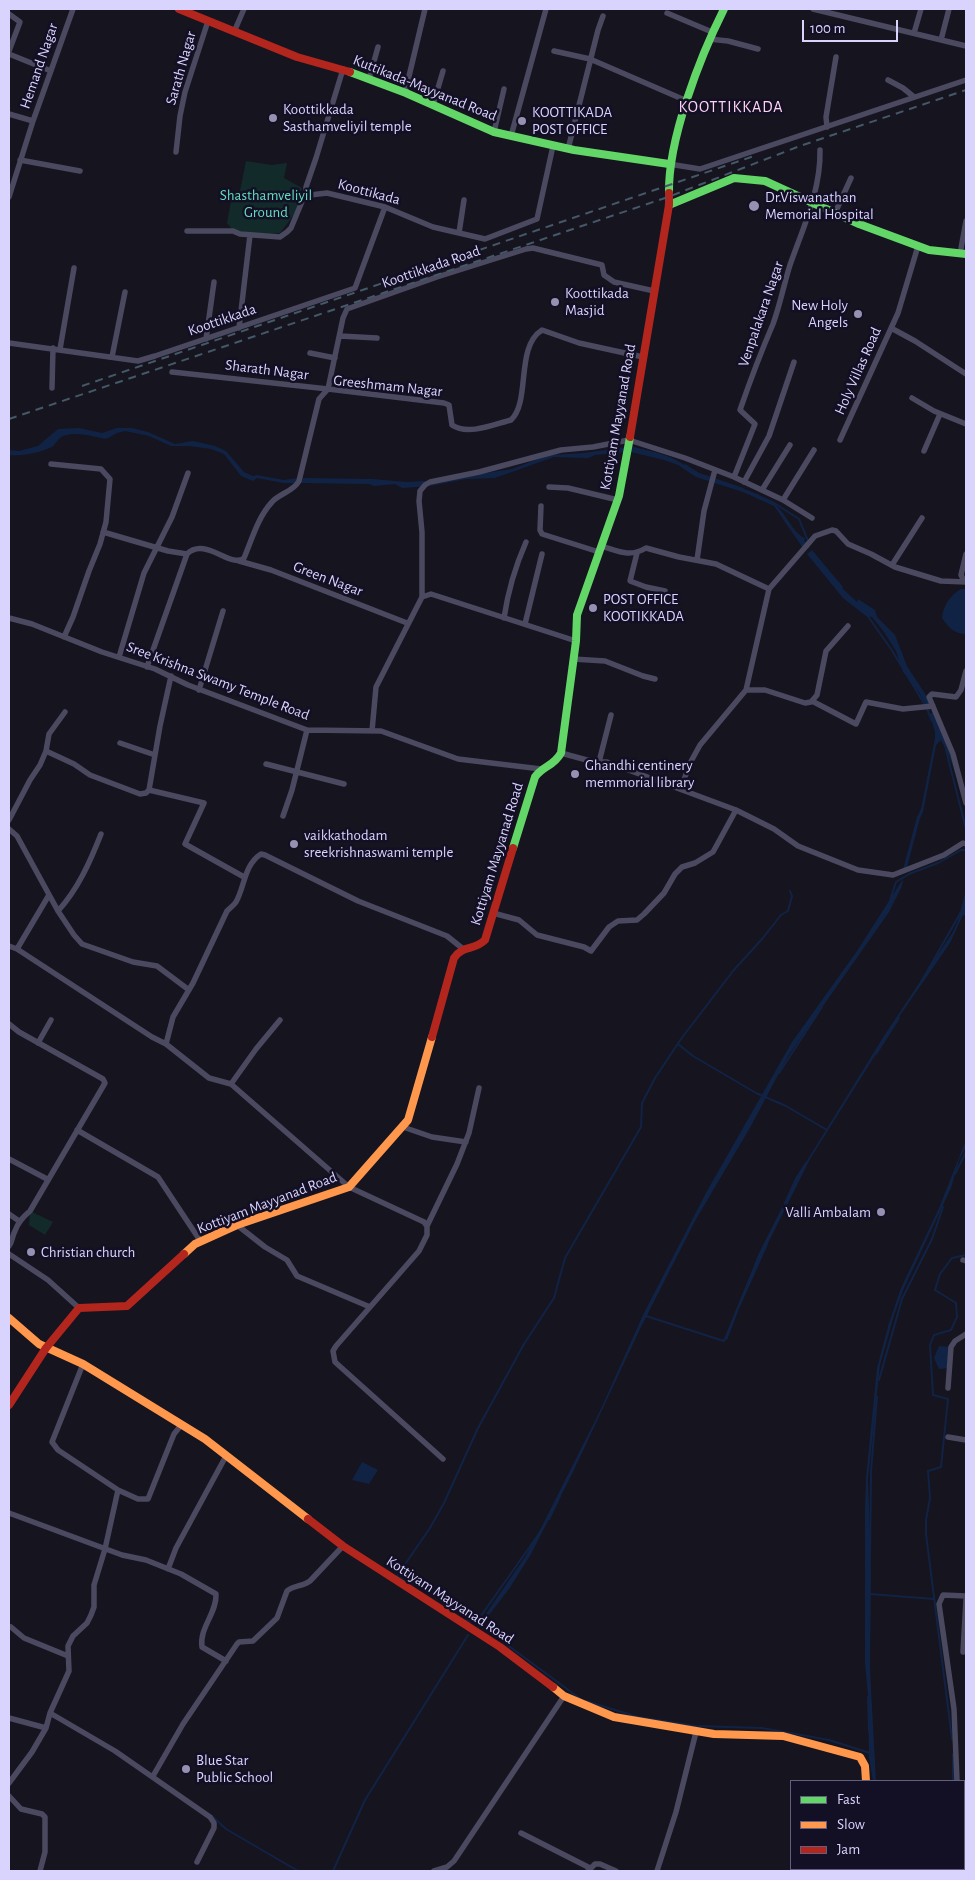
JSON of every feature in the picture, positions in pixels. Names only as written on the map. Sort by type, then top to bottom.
[{"type":"main road","name":"Kuttikada-Mayyanad Road","points":[[179,9],[297,57],[343,69],[405,93],[494,132],[568,149],[670,164]]},
{"type":"main road","name":"Kottiyam Mayyanad Road","points":[[79,1308],[127,1306],[195,1244],[237,1225],[349,1187],[408,1120],[454,958],[457,951],[462,948],[477,947],[485,940],[535,777],[541,769],[556,762],[561,752],[576,641],[577,615],[618,500],[626,459],[668,205],[670,164],[687,101],[711,36],[724,9]]},
{"type":"main road","points":[[668,205],[734,178],[765,181],[835,213],[918,246],[929,250],[963,254]]},
{"type":"main road","points":[[9,1405],[46,1348],[79,1308]]},
{"type":"main road","name":"Kottiyam Mayyanad Road","points":[[9,1318],[46,1348],[83,1364],[205,1439],[344,1546],[500,1647],[564,1696],[614,1717],[696,1732],[783,1736],[860,1757],[865,1766],[866,1780]]},
{"type":"street","name":"Hemand Nagar","points":[[9,196],[33,121],[73,9]]},
{"type":"street","points":[[234,32],[244,9]]},
{"type":"street","points":[[405,93],[425,9]]},
{"type":"street","points":[[511,136],[546,9]]},
{"type":"street","points":[[813,9],[966,46]]},
{"type":"street","points":[[914,33],[921,9]]},
{"type":"street","points":[[941,40],[949,9]]},
{"type":"street","points":[[667,13],[711,36],[758,49]]},
{"type":"street","points":[[9,14],[20,22],[9,53],[51,71]]},
{"type":"street","points":[[568,149],[590,59],[603,16]]},
{"type":"street","name":"Sarath Nagar","points":[[176,152],[185,92],[208,21]]},
{"type":"street","points":[[369,79],[378,47]]},
{"type":"street","points":[[554,50],[590,59],[687,101]]},
{"type":"street","points":[[827,127],[826,117],[836,57]]},
{"type":"street","points":[[187,231],[233,231],[240,234],[280,237],[287,232],[298,213],[306,192],[343,69]]},
{"type":"street","points":[[433,105],[443,72]]},
{"type":"street","points":[[888,80],[903,88],[914,97]]},
{"type":"street","points":[[670,164],[700,169],[966,80]]},
{"type":"street","points":[[494,132],[504,89]]},
{"type":"street","points":[[9,114],[33,121]]},
{"type":"street","points":[[464,200],[459,233],[485,239],[537,219],[553,146]]},
{"type":"street","name":"Venpalakara Nagar","points":[[734,477],[755,424],[740,410],[807,222],[819,173],[820,150]]},
{"type":"street","points":[[20,160],[80,171]]},
{"type":"street","points":[[835,213],[851,178]]},
{"type":"street","name":"Koottikada","points":[[306,192],[310,195],[327,193],[385,207],[433,228],[459,233]]},
{"type":"street","name":"Koottikkada","points":[[9,343],[138,361],[355,288],[385,207]]},
{"type":"street","points":[[963,254],[966,221]]},
{"type":"street","points":[[239,328],[250,235]]},
{"type":"street","name":"Holy Villas Road","points":[[840,440],[898,313],[918,246]]},
{"type":"street","name":"Koottikkada Road","points":[[343,318],[347,309],[437,277],[532,248],[602,265],[604,275],[614,282],[654,291]]},
{"type":"street","points":[[52,388],[56,349],[74,268]]},
{"type":"street","points":[[206,339],[214,282]]},
{"type":"street","points":[[112,357],[125,292]]},
{"type":"street","name":"Sharath Nagar","points":[[172,372],[328,390],[343,318]]},
{"type":"street","points":[[891,328],[966,374]]},
{"type":"street","name":"Greeshmam Nagar","points":[[239,561],[244,558],[261,518],[273,501],[296,488],[300,482],[320,398],[328,390],[448,405],[452,425],[462,429],[469,429],[511,420],[516,415],[519,410],[522,375],[532,339],[542,330],[579,344],[643,357]]},
{"type":"street","points":[[340,336],[378,338]]},
{"type":"street","name":"Sharath Nagar","points":[[310,353],[335,358]]},
{"type":"street","points":[[744,482],[769,436],[794,362]]},
{"type":"street","points":[[912,398],[940,414],[966,424]]},
{"type":"street","points":[[924,451],[940,414]]},
{"type":"street","points":[[372,731],[374,691],[407,623],[422,597],[422,532],[418,501],[420,491],[425,485],[436,480],[479,472],[561,450],[593,447],[629,440],[685,458],[715,472],[734,477],[783,500],[812,518]]},
{"type":"street","points":[[762,490],[790,445]]},
{"type":"street","points":[[783,500],[814,450]]},
{"type":"street","points":[[51,464],[101,469],[110,480],[103,532],[74,618],[64,637]]},
{"type":"street","points":[[697,560],[704,512],[715,472]]},
{"type":"street","points":[[119,657],[144,573],[172,517],[188,473]]},
{"type":"street","points":[[549,487],[568,488],[618,500]]},
{"type":"street","points":[[541,506],[540,530],[542,534],[628,554],[636,553],[646,548],[716,564],[769,589]]},
{"type":"street","points":[[892,565],[922,518]]},
{"type":"street","points":[[681,789],[689,766],[700,745],[746,690],[769,589],[815,536],[832,530],[836,531],[848,544],[892,565],[941,581],[965,582]]},
{"type":"street","points":[[103,532],[187,554]]},
{"type":"street","points":[[504,618],[515,567],[526,542]]},
{"type":"street","points":[[147,667],[187,554],[199,547],[239,561]]},
{"type":"street","points":[[636,553],[630,581],[665,591]]},
{"type":"street","points":[[525,624],[542,554]]},
{"type":"street","points":[[965,582],[961,575],[966,554]]},
{"type":"street","name":"Green Nagar","points":[[239,561],[271,570],[407,623]]},
{"type":"street","points":[[422,597],[431,594],[576,641]]},
{"type":"street","points":[[199,690],[223,611]]},
{"type":"street","name":"Sree Krishna Swamy Temple Road","points":[[9,618],[32,624],[171,676],[199,690],[307,730],[381,731],[458,759],[541,769]]},
{"type":"street","points":[[746,690],[765,690],[805,703],[812,701],[816,695],[826,651],[848,626]]},
{"type":"street","points":[[573,659],[605,661],[655,679]]},
{"type":"street","points":[[966,671],[959,695],[948,697],[932,694],[929,697],[953,754],[966,803]]},
{"type":"street","points":[[150,790],[155,754],[171,676]]},
{"type":"street","points":[[812,701],[856,724],[866,702],[903,709],[933,706]]},
{"type":"street","points":[[9,820],[40,765],[46,751],[49,734],[65,712]]},
{"type":"street","points":[[599,762],[611,715]]},
{"type":"street","points":[[283,816],[297,772],[307,730]]},
{"type":"street","points":[[120,743],[155,754]]},
{"type":"street","points":[[46,751],[74,764],[90,775],[140,794],[150,790],[204,803],[185,844],[244,877]]},
{"type":"street","points":[[561,752],[599,762],[607,762],[736,810],[774,829],[798,846],[858,870],[893,875],[944,855],[965,844]]},
{"type":"street","points":[[266,764],[344,784]]},
{"type":"street","points":[[493,912],[519,920],[537,935],[584,946],[591,951],[609,927],[618,921],[636,920],[644,914],[664,893],[675,874],[682,867],[695,863],[713,852],[736,810]]},
{"type":"street","points":[[9,829],[17,836],[58,911],[82,944],[132,962],[157,966],[189,990]]},
{"type":"street","points":[[58,911],[81,878],[100,834]]},
{"type":"street","points":[[166,1044],[173,1017],[189,990],[228,911],[236,902],[244,877],[254,860],[260,855],[265,855],[358,901],[447,936],[462,948]]},
{"type":"street","points":[[17,948],[49,895]]},
{"type":"street","points":[[9,946],[17,948],[152,1037],[166,1044],[209,1078],[232,1084],[349,1187],[424,1222],[427,1226]]},
{"type":"street","points":[[38,1043],[51,1020]]},
{"type":"street","points":[[232,1084],[256,1049],[280,1020]]},
{"type":"street","points":[[9,1024],[19,1032],[103,1079],[105,1084],[47,1179],[30,1211],[19,1221],[9,1246]]},
{"type":"street","points":[[443,1459],[335,1362],[333,1351],[419,1250],[427,1235],[427,1226],[466,1142],[479,1088]]},
{"type":"street","points":[[403,1127],[432,1137],[466,1142]]},
{"type":"street","points":[[77,1130],[158,1177],[201,1242]]},
{"type":"street","points":[[9,1159],[47,1179]]},
{"type":"street","points":[[9,1214],[19,1221]]},
{"type":"street","points":[[237,1225],[264,1248],[287,1260],[297,1276],[370,1307]]},
{"type":"street","points":[[9,1254],[65,1294],[79,1308]]},
{"type":"street","points":[[948,1388],[951,1347],[955,1341],[966,1334]]},
{"type":"street","points":[[83,1364],[52,1442],[58,1450],[118,1490],[138,1499],[148,1499],[174,1434],[182,1424]]},
{"type":"street","points":[[948,1437],[966,1440]]},
{"type":"street","points":[[168,1569],[176,1548],[226,1456]]},
{"type":"street","points":[[9,1783],[32,1752],[46,1728],[50,1713],[69,1671],[68,1646],[73,1636],[87,1623],[94,1607],[94,1585],[105,1549],[118,1490]]},
{"type":"street","points":[[9,1513],[105,1549],[146,1560],[181,1574],[216,1594],[216,1601],[202,1636],[202,1647],[226,1661]]},
{"type":"street","points":[[153,1776],[183,1724],[239,1642],[253,1641],[277,1618],[290,1588],[310,1582],[344,1546]]},
{"type":"street","points":[[957,1780],[954,1709],[939,1604],[943,1595],[966,1596]]},
{"type":"street","points":[[963,1652],[966,1600]]},
{"type":"street","points":[[11,1627],[24,1638],[68,1656]]},
{"type":"street","points":[[434,1871],[447,1868],[454,1861],[564,1696]]},
{"type":"street","points":[[50,1713],[153,1776],[212,1820],[214,1824],[213,1831],[197,1862]]},
{"type":"street","points":[[9,1718],[46,1728]]},
{"type":"street","points":[[657,1871],[676,1812],[696,1732]]},
{"type":"street","points":[[9,1796],[21,1809],[42,1814],[45,1817],[44,1852],[40,1871]]},
{"type":"street","points":[[521,1833],[589,1870],[595,1864],[600,1864],[616,1871]]},
{"type":"green space","name":"Shasthamveliyil Ground","points":[[246,161],[271,165],[287,163],[284,178],[302,188],[296,212],[280,233],[241,232],[232,229],[227,223],[232,196],[240,191]]},
{"type":"green space","points":[[30,1211],[53,1222],[45,1235],[29,1225]]},
{"type":"water","points":[[79,428],[102,433],[117,428],[132,428],[148,432],[175,444],[193,441],[215,446],[226,451],[244,472],[253,476],[257,475],[284,480],[298,478],[297,483],[283,483],[257,478],[253,481],[241,476],[224,454],[211,449],[171,446],[149,436],[125,431],[106,439],[84,434],[68,435],[61,437],[52,447],[42,451],[9,455],[9,450],[19,451],[38,446],[58,429]]},
{"type":"water","points":[[631,446],[667,456],[704,476],[765,498],[778,507],[796,532],[805,538],[804,540],[810,547],[805,551],[774,506],[743,492],[696,477],[678,465],[631,452]]},
{"type":"water","points":[[626,447],[625,452],[595,455],[588,458],[554,457],[495,478],[466,479],[430,486],[402,488],[395,484],[374,486],[369,484],[301,483],[303,478],[372,479],[407,482],[439,480],[512,469],[548,455],[584,453]]},
{"type":"water","points":[[812,550],[842,588],[857,602],[858,599],[875,610],[877,617],[895,635],[907,666],[933,706],[929,711],[919,692],[903,672],[896,651],[884,632],[872,617],[866,616],[843,598],[807,554]]},
{"type":"water","points":[[961,589],[966,589],[966,634],[958,633],[952,629],[942,618],[948,601]]},
{"type":"water","points":[[934,712],[966,795],[966,807],[951,761],[941,740],[936,745],[923,812],[906,871],[902,873],[917,817],[921,809],[935,738],[930,714]]},
{"type":"water","points":[[903,879],[902,886],[889,912],[788,1056],[751,1126],[695,1221],[640,1329],[572,1474],[531,1554],[509,1589],[479,1628],[477,1627],[525,1557],[542,1526],[599,1413],[643,1315],[707,1191],[792,1042],[857,951]]},
{"type":"water","points":[[966,889],[966,916],[963,915],[950,943],[901,1014],[810,1159],[747,1288],[727,1340],[724,1339],[759,1253],[800,1172],[884,1036],[953,932],[958,921]]},
{"type":"water","points":[[966,1140],[966,1147],[959,1160],[951,1188],[904,1288],[894,1315],[880,1365],[868,1479],[871,1570],[870,1669],[876,1780],[873,1780],[869,1757],[868,1696],[865,1663],[865,1512],[866,1478],[877,1368],[901,1288],[939,1208]]},
{"type":"water","points":[[939,1346],[950,1347],[948,1368],[939,1369],[934,1358]]},
{"type":"water","points":[[362,1462],[378,1470],[369,1484],[352,1480]]},
{"type":"waterway","points":[[685,465],[699,474],[743,489]]},
{"type":"waterway","points":[[763,498],[799,519],[808,541]]},
{"type":"waterway","points":[[867,615],[902,667]]},
{"type":"waterway","points":[[908,677],[925,705]]},
{"type":"waterway","points":[[927,709],[932,721]]},
{"type":"waterway","points":[[946,750],[966,829]]},
{"type":"waterway","points":[[890,900],[896,882],[909,874],[938,863],[961,850],[966,850]]},
{"type":"waterway","points":[[406,1582],[397,1576],[430,1528],[444,1503],[478,1428],[524,1344],[554,1298],[565,1258],[641,1127],[642,1103],[655,1078],[681,1039],[733,971],[781,915],[788,911],[792,896],[790,891]]},
{"type":"waterway","points":[[921,982],[961,912]]},
{"type":"waterway","points":[[779,1073],[822,1007]]},
{"type":"waterway","points":[[876,1054],[899,1018]]},
{"type":"waterway","points":[[678,1044],[693,1056],[756,1093],[786,1106],[827,1130]]},
{"type":"waterway","points":[[955,1174],[966,1152]]},
{"type":"waterway","points":[[785,1203],[806,1163]]},
{"type":"waterway","points":[[879,1380],[902,1299],[932,1239],[943,1207]]},
{"type":"waterway","points":[[740,1304],[767,1244]]},
{"type":"waterway","points":[[952,1739],[926,1534],[926,1520],[930,1498],[928,1471],[941,1467],[948,1399],[933,1395],[930,1345],[934,1335],[951,1330],[957,1317],[956,1303],[935,1290],[940,1274],[952,1258],[966,1255]]},
{"type":"waterway","points":[[646,1316],[724,1341],[725,1338]]},
{"type":"waterway","points":[[870,1560],[871,1471],[877,1397]]},
{"type":"waterway","points":[[549,1519],[560,1496]]},
{"type":"waterway","points":[[478,1620],[538,1535]]},
{"type":"waterway","points":[[870,1594],[934,1599]]},
{"type":"waterway","points":[[866,1604],[866,1627]]},
{"type":"waterway","points":[[464,1620],[476,1623],[582,1700]]},
{"type":"waterway","points":[[333,1871],[365,1800],[468,1635]]},
{"type":"waterway","points":[[868,1697],[869,1732]]},
{"type":"waterway","points":[[586,1701],[638,1717],[696,1726],[762,1728],[829,1740],[870,1753]]},
{"type":"waterway","points":[[953,1754],[953,1780]]},
{"type":"waterway","points":[[212,1816],[226,1829],[298,1871]]},
{"type":"waterway","points":[[965,1860],[966,1866]]},
{"type":"railway","points":[[9,419],[668,197],[800,146],[966,90]]},
{"type":"railway","points":[[82,386],[754,156]]},
{"type":"traffic: fast","points":[[669,193],[674,148],[687,99],[705,50],[724,9]]},
{"type":"traffic: fast","points":[[350,72],[406,93],[494,132],[574,150],[669,164]]},
{"type":"traffic: fast","points":[[669,205],[734,178],[765,181],[859,224],[929,250],[966,254]]},
{"type":"traffic: fast","points":[[513,848],[535,777],[555,761],[561,753],[576,641],[577,615],[619,496],[630,437]]},
{"type":"traffic: slow","points":[[184,1254],[195,1244],[237,1225],[349,1187],[408,1120],[432,1037]]},
{"type":"traffic: slow","points":[[9,1318],[39,1344],[83,1364],[205,1439],[308,1519]]},
{"type":"traffic: slow","points":[[553,1687],[564,1696],[614,1717],[714,1734],[783,1736],[860,1757],[865,1766],[866,1780]]},
{"type":"traffic: jam","points":[[179,9],[297,57],[350,72]]},
{"type":"traffic: jam","points":[[630,437],[669,205],[669,193]]},
{"type":"traffic: jam","points":[[432,1037],[454,958],[465,949],[485,940],[513,848]]},
{"type":"traffic: jam","points":[[9,1405],[46,1348],[79,1308],[127,1306],[184,1254]]},
{"type":"traffic: jam","points":[[308,1519],[343,1546],[500,1647],[553,1687]]},
{"type":"place","name":"Koottikkada Sasthamveliyil temple","points":[[273,118]]},
{"type":"place","name":"KOOTTIKADA POST OFFICE","points":[[522,121]]},
{"type":"place","name":"Dr.Viswanathan Memorial Hospital","points":[[754,206]]},
{"type":"place","name":"Koottikada Masjid","points":[[555,302]]},
{"type":"place","name":"New Holy Angels","points":[[858,314]]},
{"type":"place","name":"POST OFFICE KOOTIKKADA","points":[[593,608]]},
{"type":"place","name":"Ghandhi centinery memmorial library","points":[[575,774]]},
{"type":"place","name":"vaikkathodam sreekrishnaswami temple","points":[[294,844]]},
{"type":"place","name":"Valli Ambalam","points":[[881,1212]]},
{"type":"place","name":"Christian church","points":[[31,1252]]},
{"type":"place","name":"Blue Star Public School","points":[[186,1769]]},
{"type":"district","name":"KOOTTIKKADA","points":[[731,107]]}]
